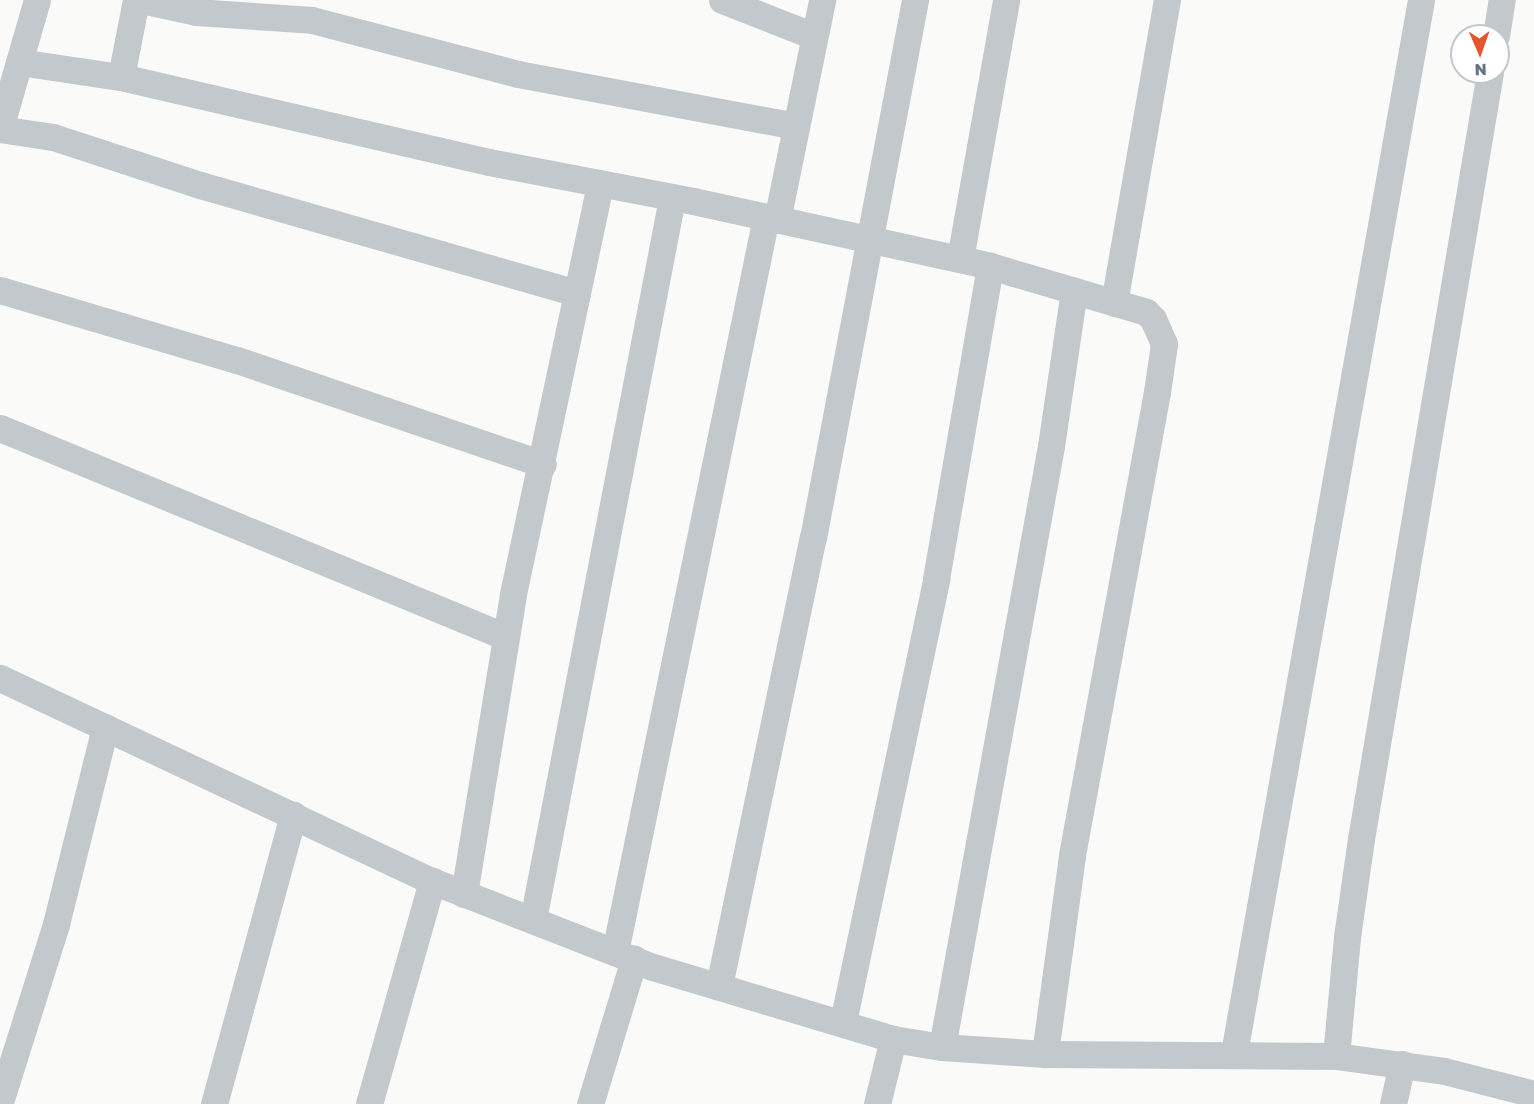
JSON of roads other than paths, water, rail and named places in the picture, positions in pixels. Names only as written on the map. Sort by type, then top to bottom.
[{"type":"street","points":[[37,0],[0,128],[52,136],[200,185],[577,293]]},
{"type":"street","points":[[121,77],[138,0],[196,12],[312,20],[518,74],[796,126]]},
{"type":"street","points":[[722,0],[814,36]]},
{"type":"street","points":[[590,1104],[624,955],[772,218],[796,126],[822,0]]},
{"type":"street","points":[[719,986],[813,538],[915,0]]},
{"type":"street","points":[[960,259],[1006,0]]},
{"type":"street","points":[[1114,303],[1167,0]]},
{"type":"street","points":[[1234,1053],[1421,0]]},
{"type":"street","points":[[1498,24],[1502,0]]},
{"type":"street","points":[[19,62],[121,77],[489,162],[772,218],[960,259],[1146,312],[1161,331],[1164,344],[1072,856],[1045,1054]]},
{"type":"street","points":[[1336,1056],[1347,937],[1362,839],[1488,84]]},
{"type":"street","points":[[464,894],[506,637],[600,184]]},
{"type":"street","points":[[533,920],[672,198]]},
{"type":"street","points":[[843,1022],[936,579],[990,266]]},
{"type":"street","points":[[0,290],[237,360],[543,464]]},
{"type":"street","points":[[942,1047],[1051,446],[1074,291]]},
{"type":"street","points":[[0,428],[506,637]]},
{"type":"street","points":[[0,678],[464,894],[624,955],[893,1039],[942,1047],[1045,1054],[1234,1053],[1336,1056],[1402,1064],[1534,1094]]},
{"type":"street","points":[[0,1102],[56,924],[105,727]]},
{"type":"street","points":[[214,1104],[293,815]]},
{"type":"street","points":[[369,1104],[432,881]]},
{"type":"street","points":[[877,1104],[893,1039]]},
{"type":"street","points":[[1393,1104],[1402,1064]]}]
